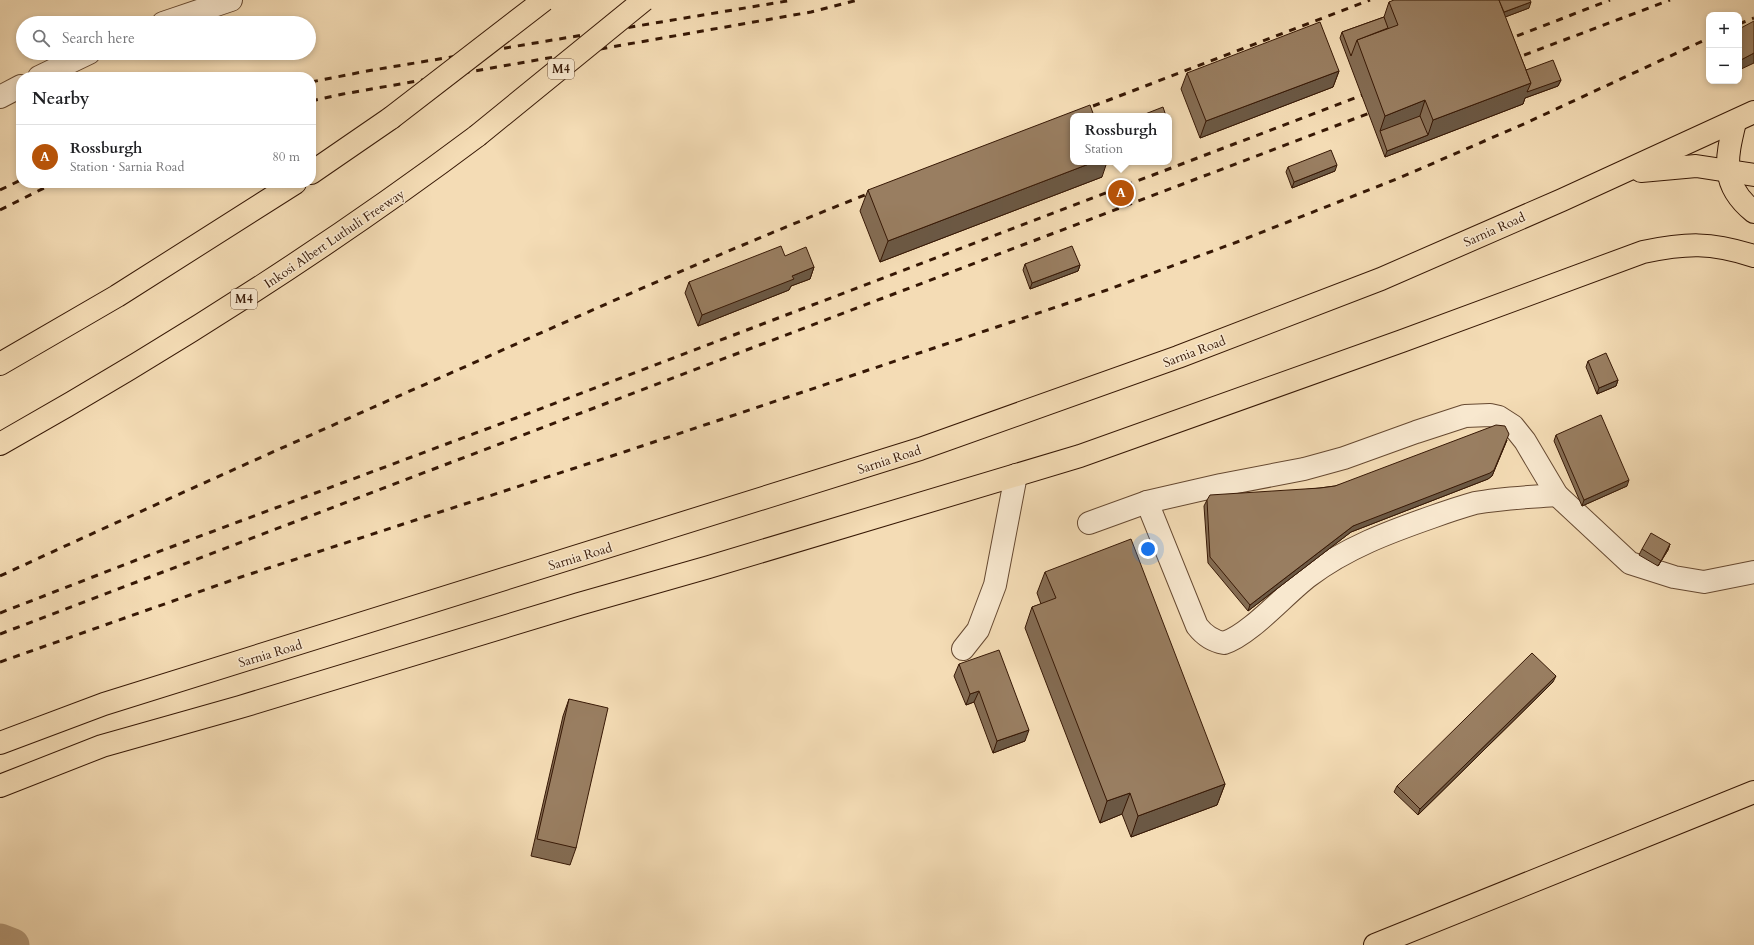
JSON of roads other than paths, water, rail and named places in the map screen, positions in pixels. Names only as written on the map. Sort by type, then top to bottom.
[{"type":"main road","points":[[316,170],[391,118],[544,0]]},
{"type":"main road","name":"Inkosi Albert Luthuli Freeway","points":[[0,444],[146,359],[293,267],[412,185],[477,136],[644,0]]},
{"type":"main road","name":"Sarnia Road","points":[[5,741],[112,702],[920,449],[1178,357],[1381,279],[1735,122],[1754,112]]},
{"type":"main road","points":[[1735,122],[1729,147],[1726,170],[1734,190],[1741,200],[1754,212]]},
{"type":"main road","points":[[1618,174],[1660,168],[1696,166],[1754,175]]},
{"type":"main road","points":[[0,364],[117,296],[287,188]]},
{"type":"main road","points":[[0,786],[102,746],[240,707],[579,604],[710,567],[1080,456],[1395,344],[1643,252],[1675,246],[1699,245],[1727,247],[1754,256]]},
{"type":"main road","points":[[1375,945],[1754,792]]},
{"type":"street","points":[[184,16],[231,0]]},
{"type":"street","points":[[49,72],[74,60]]},
{"type":"street","points":[[0,97],[16,89]]},
{"type":"street","points":[[1089,523],[1147,502],[1221,485],[1304,469],[1344,458],[1464,416],[1478,414],[1500,417],[1513,426],[1525,441],[1557,495],[1630,563],[1674,577],[1704,582],[1754,572]]},
{"type":"street","points":[[963,649],[978,630],[996,586],[1016,475]]},
{"type":"street","points":[[1147,502],[1197,626],[1202,633],[1212,640],[1224,643],[1242,633],[1308,577],[1330,561],[1358,546],[1408,525],[1475,504],[1503,499],[1557,495]]},
{"type":"waterway","points":[[0,940],[13,945]]},
{"type":"railway","points":[[316,81],[367,71],[793,0]]},
{"type":"railway","points":[[316,100],[811,12],[858,0]]},
{"type":"railway","points":[[1080,111],[1370,0]]},
{"type":"railway","points":[[1504,41],[1610,0]]},
{"type":"railway","points":[[1511,60],[1670,0]]},
{"type":"railway","points":[[1742,23],[1754,18]]},
{"type":"railway","points":[[0,662],[241,577],[627,451],[1107,290],[1237,242],[1399,178],[1526,123],[1706,39]]},
{"type":"railway","points":[[0,613],[1373,91]]},
{"type":"railway","points":[[0,634],[1380,109]]},
{"type":"railway","points":[[0,190],[16,182]]},
{"type":"railway","points":[[0,210],[44,188]]},
{"type":"railway","points":[[0,576],[234,469],[620,298],[875,191]]},
{"type":"place","name":"Rossburgh","points":[[1121,193]]}]
